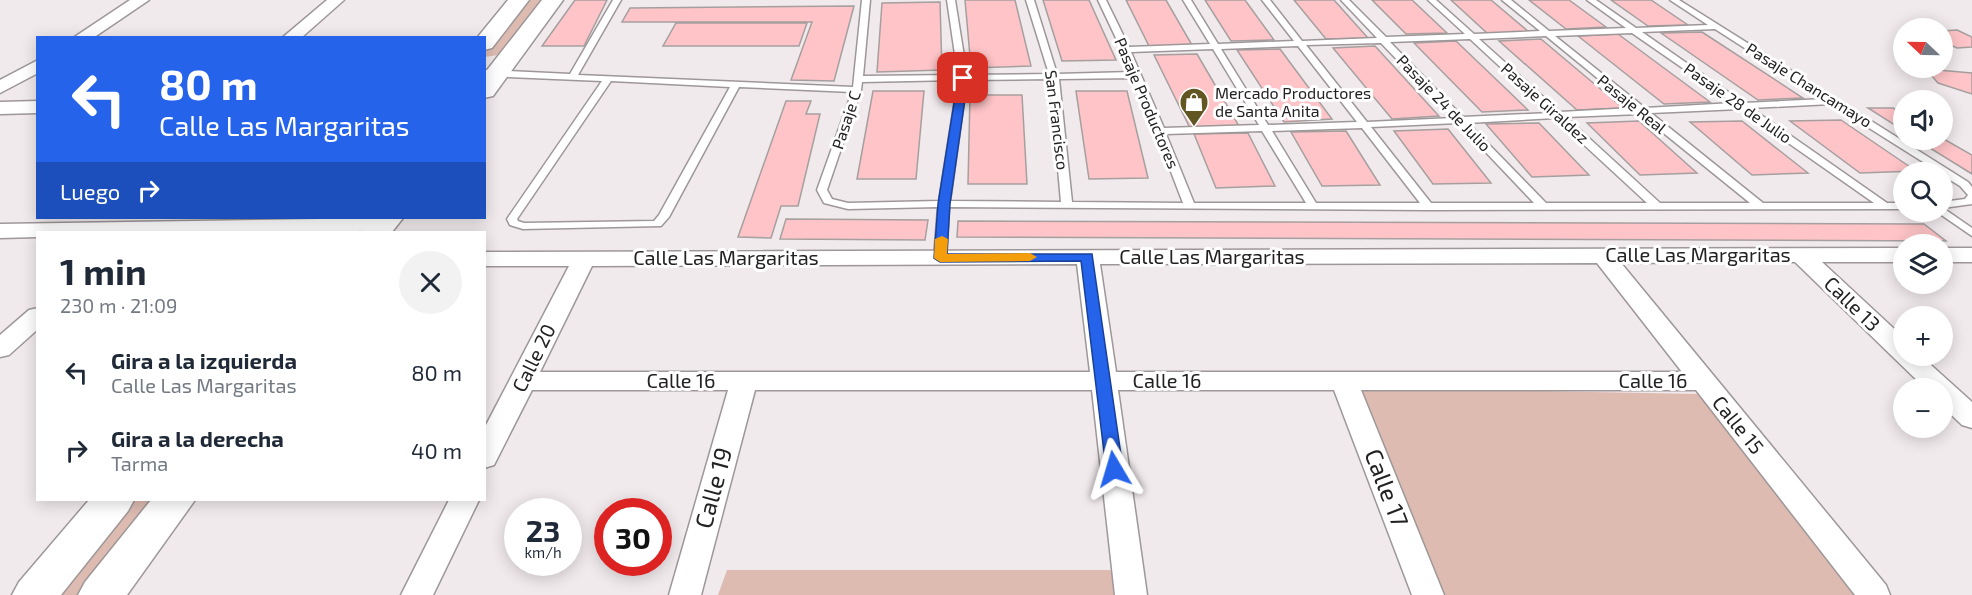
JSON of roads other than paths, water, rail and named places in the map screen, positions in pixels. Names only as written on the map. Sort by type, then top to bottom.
[{"type":"street","points":[[84,36],[141,0]]},
{"type":"street","points":[[292,36],[336,0]]},
{"type":"street","points":[[486,41],[519,0]]},
{"type":"street","points":[[491,72],[553,0]]},
{"type":"street","points":[[0,88],[36,65]]},
{"type":"street","points":[[0,108],[36,107]]},
{"type":"street","points":[[0,231],[128,231],[382,225]]},
{"type":"street","name":"Calle 15","points":[[1603,255],[1874,595]]},
{"type":"street","name":"Calle 13","points":[[1801,255],[1893,343]]},
{"type":"street","name":"Calle Las Margaritas","points":[[486,259],[1893,255]]},
{"type":"street","points":[[1953,255],[1972,255]]},
{"type":"street","points":[[1088,257],[1131,595]]},
{"type":"street","name":"Calle 20","points":[[486,454],[584,259]]},
{"type":"street","points":[[0,349],[36,317]]},
{"type":"street","name":"Calle 13","points":[[1918,366],[1930,378]]},
{"type":"street","name":"Calle 19","points":[[685,595],[744,380]]},
{"type":"street","name":"Calle 16","points":[[523,381],[1703,381]]},
{"type":"street","name":"Calle 17","points":[[1344,381],[1428,595]]},
{"type":"street","name":"Calle 13","points":[[1953,400],[1972,418]]},
{"type":"street","points":[[35,595],[112,501]]},
{"type":"street","points":[[101,595],[173,501]]},
{"type":"street","points":[[417,595],[464,501]]},
{"type":"lane","points":[[572,78],[617,0]]},
{"type":"lane","name":"Pasaje C","points":[[866,0],[858,84],[822,190],[828,201],[848,206],[944,204]]},
{"type":"lane","points":[[940,258],[944,204],[963,78],[951,0]]},
{"type":"lane","name":"San Francisco","points":[[1030,0],[1054,76],[1067,206]]},
{"type":"lane","name":"Pasaje Productores","points":[[1102,0],[1138,75],[1190,206]]},
{"type":"lane","points":[[1186,0],[1313,206]]},
{"type":"lane","points":[[1266,0],[1429,207]]},
{"type":"lane","name":"Pasaje 24 de Julio","points":[[1345,0],[1543,206]]},
{"type":"lane","name":"Pasaje Giraldez","points":[[1432,0],[1658,206]]},
{"type":"lane","name":"Pasaje Real","points":[[1506,0],[1640,111],[1760,206]]},
{"type":"lane","name":"Pasaje 28 de Julio","points":[[1591,0],[1885,206]]},
{"type":"lane","name":"Pasaje Chancamayo","points":[[1674,0],[1964,184],[1972,194]]},
{"type":"lane","points":[[1126,50],[1717,27]]},
{"type":"lane","points":[[491,72],[572,78],[736,84],[858,84],[963,78],[1138,75]]},
{"type":"lane","points":[[608,79],[512,219],[514,223],[522,226],[657,224],[664,217],[736,84]]},
{"type":"lane","points":[[1161,131],[1265,129],[1834,101]]},
{"type":"lane","points":[[1953,204],[1968,202],[1972,194]]},
{"type":"lane","points":[[944,204],[1429,207],[1893,206]]},
{"type":"lane","points":[[1953,219],[1972,233]]},
{"type":"place","name":"Mercado Productores de Santa Anita","points":[[1194,128]]}]
